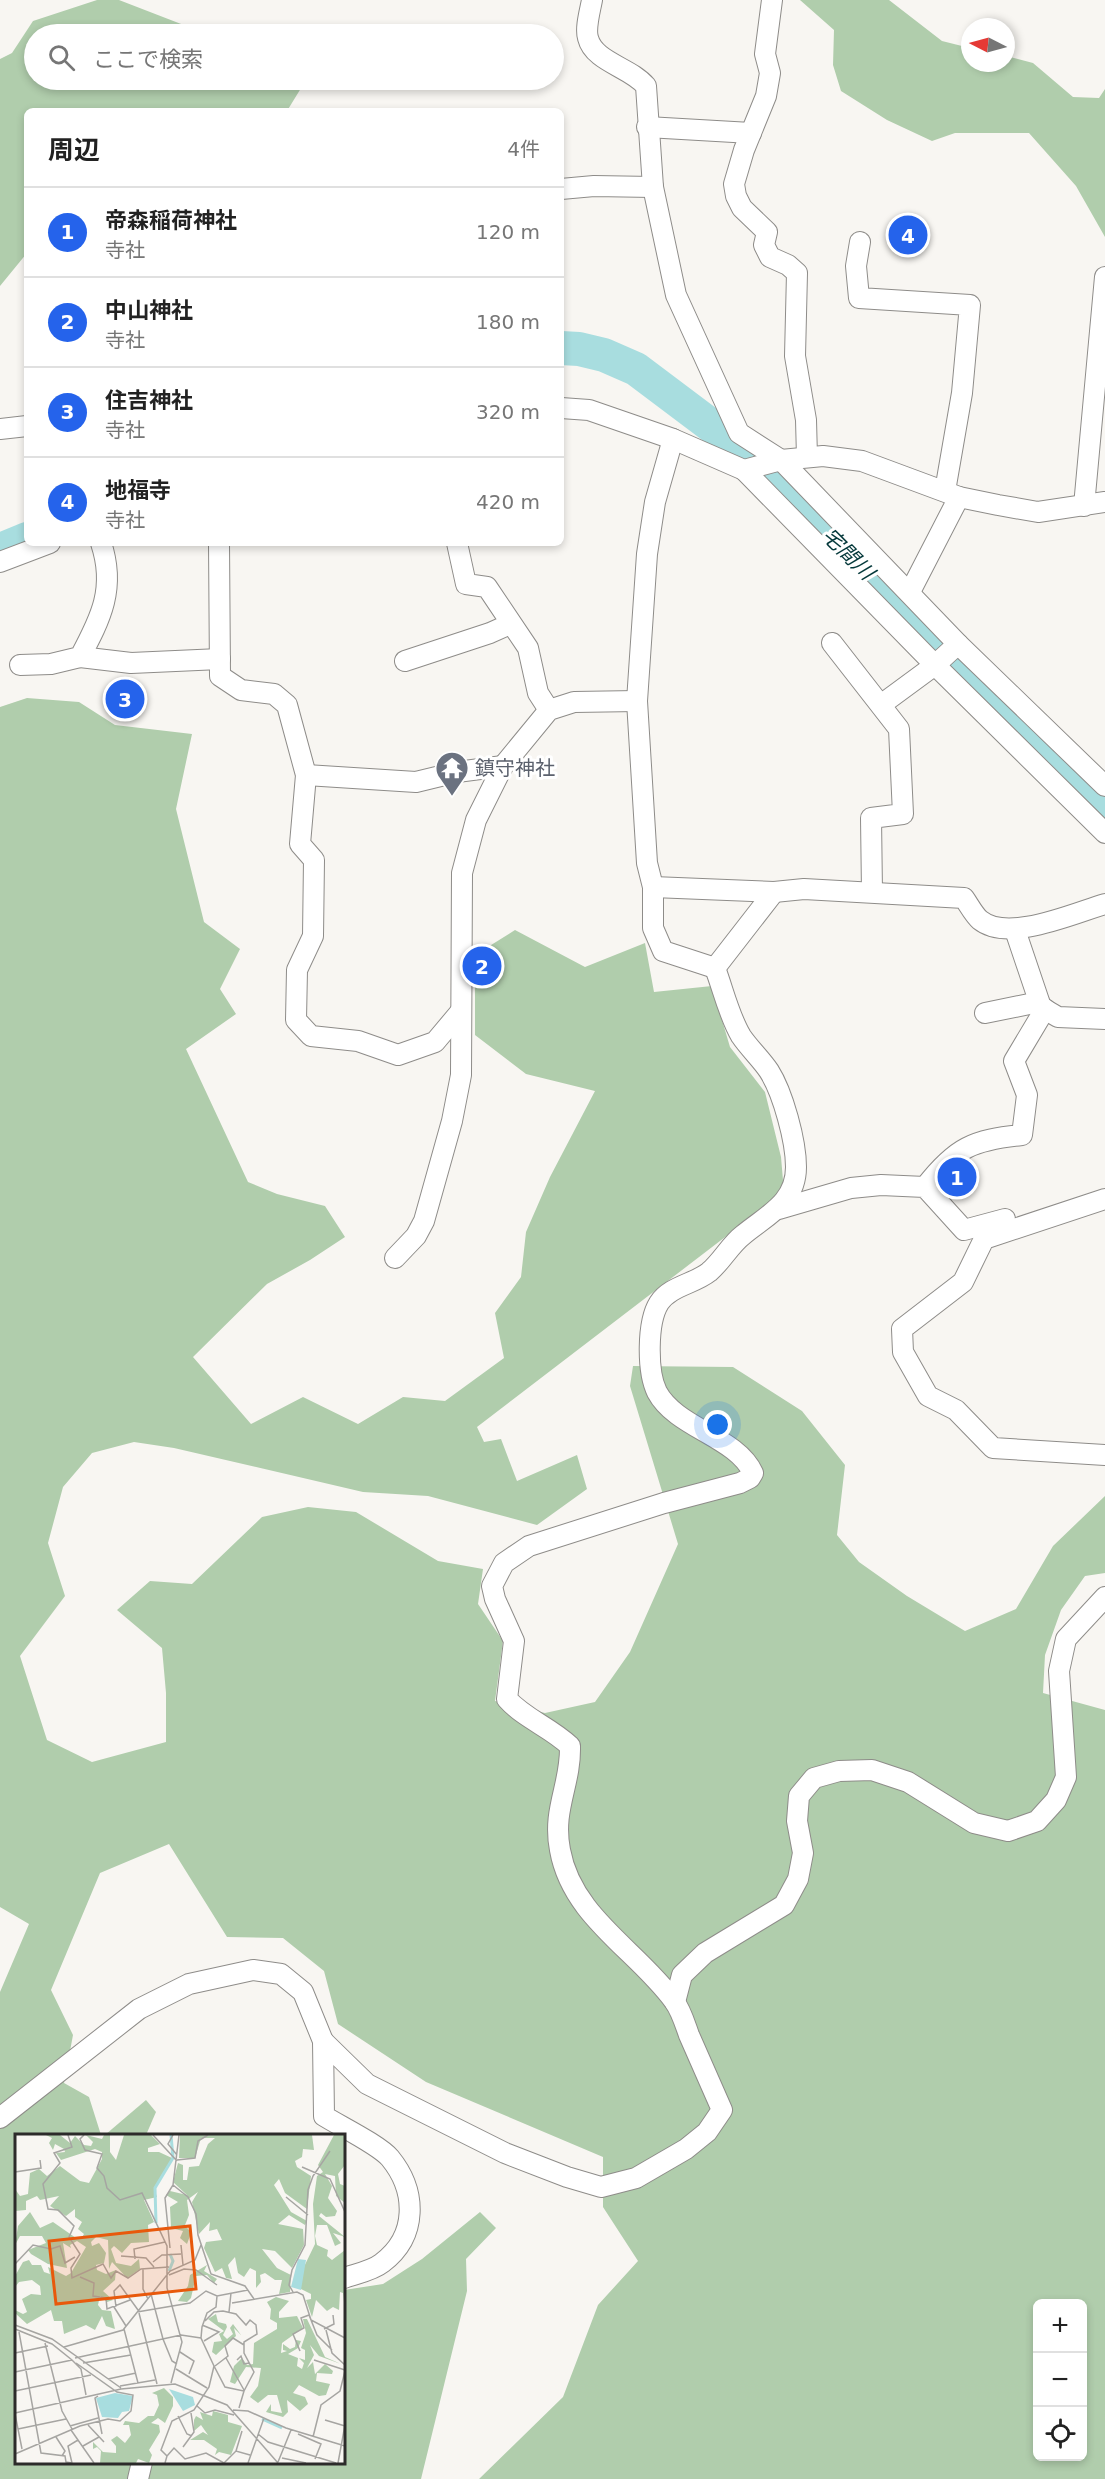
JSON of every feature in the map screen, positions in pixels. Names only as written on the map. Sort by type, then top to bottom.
[{"type":"street","points":[[592,0],[588,38],[597,54],[637,75],[645,86],[653,187],[676,295],[739,434],[781,460],[910,592],[946,655],[1105,833]]},
{"type":"street","points":[[772,0],[765,54],[770,73],[768,85],[734,184],[736,196],[742,208],[767,232],[764,245],[770,257],[788,265],[797,273],[795,356],[806,420],[807,457]]},
{"type":"street","points":[[647,127],[751,133]]},
{"type":"street","points":[[564,189],[594,186],[653,187]]},
{"type":"street","points":[[860,242],[856,266],[859,298],[970,305],[952,494],[910,592]]},
{"type":"street","points":[[1084,506],[1105,277]]},
{"type":"street","points":[[564,408],[589,410],[673,439],[744,470],[946,655],[1105,786]]},
{"type":"street","points":[[0,429],[24,426]]},
{"type":"street","points":[[673,439],[655,502],[647,554],[638,700],[647,863],[653,887],[653,928],[663,951],[715,968]]},
{"type":"street","points":[[744,470],[781,460],[824,456],[862,462],[952,494],[1038,512],[1105,502]]},
{"type":"street","points":[[0,562],[42,546]]},
{"type":"street","points":[[80,657],[98,623],[109,587],[102,546]]},
{"type":"street","points":[[219,546],[220,676],[241,690],[274,694],[287,705],[306,775],[300,844],[314,860],[313,936],[297,970],[296,1020],[311,1036],[358,1041],[398,1055],[435,1042],[461,1011]]},
{"type":"street","points":[[458,546],[466,584],[487,587],[528,648],[538,693],[549,710]]},
{"type":"street","points":[[405,661],[490,633],[510,624]]},
{"type":"street","points":[[832,643],[859,681],[882,704],[899,729],[903,814],[871,818],[872,892]]},
{"type":"street","points":[[882,704],[946,655]]},
{"type":"street","points":[[20,665],[51,664],[80,657],[131,663],[220,659]]},
{"type":"street","points":[[395,1258],[416,1236],[424,1221],[452,1121],[461,1075],[462,873],[476,820],[503,766],[549,710],[574,702],[638,700]]},
{"type":"street","points":[[306,775],[416,782],[457,772],[503,766]]},
{"type":"street","points":[[653,887],[774,891],[804,888],[964,898],[981,921],[998,928],[1015,930],[1105,904]]},
{"type":"street","points":[[715,968],[774,891]]},
{"type":"street","points":[[1015,930],[1042,1006],[1058,1017],[1105,1019]]},
{"type":"street","points":[[715,968],[740,1034],[770,1072],[783,1104],[796,1166],[793,1187],[779,1209]]},
{"type":"street","points":[[985,1013],[1042,1006]]},
{"type":"street","points":[[925,1187],[940,1168],[974,1142],[1022,1135],[1027,1095],[1014,1061],[1042,1006]]},
{"type":"street","points":[[323,2041],[367,2084],[505,2153],[567,2177],[601,2187],[636,2178],[686,2149],[707,2132],[722,2110],[675,2002],[588,1912],[571,1883],[560,1852],[557,1830],[558,1809],[570,1762],[570,1746],[560,1737],[519,1712],[507,1699],[514,1641],[495,1599],[492,1586],[504,1563],[529,1546],[750,1478],[753,1473],[743,1458],[674,1411],[657,1392],[651,1368],[649,1336],[659,1303],[673,1291],[709,1272],[741,1235],[779,1209],[851,1188],[881,1185],[925,1187],[964,1230],[1024,1214],[1039,1222]]},
{"type":"street","points":[[1105,1199],[984,1239],[963,1282],[902,1329],[903,1352],[927,1396],[956,1410],[993,1448],[1105,1455]]},
{"type":"street","points":[[675,2002],[682,1975],[705,1953],[783,1905],[798,1879],[802,1853],[797,1821],[799,1796],[814,1778],[839,1771],[872,1770],[908,1782],[974,1823],[1008,1831],[1037,1821],[1056,1800],[1066,1777],[1059,1671],[1066,1639],[1105,1597]]},
{"type":"street","points":[[0,2118],[139,2009],[189,1984],[223,1975],[253,1971],[281,1974],[303,1992],[323,2041],[324,2116],[388,2156],[405,2180],[412,2209],[403,2241],[381,2264],[345,2278]]},
{"type":"street","points":[[138,2479],[142,2464]]},
{"type":"green space","points":[[97,0],[119,0],[181,24],[31,24],[33,21]]},
{"type":"green space","points":[[800,0],[889,0],[942,41],[961,46],[961,72],[1015,72],[1015,58],[1033,63],[1073,97],[1099,98],[1105,89],[1105,237],[1076,186],[1029,133],[955,133],[932,141],[887,120],[841,91],[833,65],[834,30]]},
{"type":"green space","points":[[24,35],[24,90],[300,90],[289,108],[24,108],[24,257],[0,286],[0,59],[12,53]]},
{"type":"green space","points":[[27,698],[79,702],[115,725],[192,734],[176,809],[204,922],[240,949],[220,989],[236,1014],[186,1049],[248,1182],[277,1194],[325,1206],[345,1237],[267,1284],[193,1357],[251,1424],[303,1397],[358,1424],[403,1397],[445,1401],[504,1358],[495,1313],[521,1277],[526,1232],[550,1177],[595,1091],[526,1074],[475,1035],[475,955],[515,930],[585,967],[645,943],[654,992],[712,986],[730,1047],[765,1092],[781,1157],[784,1192],[477,1427],[484,1442],[501,1439],[517,1481],[577,1455],[587,1489],[537,1525],[428,1496],[363,1492],[174,1448],[134,1442],[92,1453],[63,1487],[48,1543],[65,1596],[20,1656],[47,1740],[92,1762],[166,1742],[166,1693],[162,1648],[117,1610],[150,1581],[192,1584],[262,1517],[308,1507],[356,1512],[438,1561],[483,1569],[478,1604],[503,1641],[495,1701],[545,1713],[595,1702],[630,1652],[678,1544],[630,1386],[633,1366],[733,1367],[802,1411],[845,1465],[837,1535],[859,1562],[907,1596],[965,1631],[1016,1609],[1053,1546],[1105,1496],[1105,1573],[1085,1576],[1061,1610],[1045,1655],[1043,1693],[1105,1710],[1105,2479],[479,2479],[563,2397],[598,2305],[638,2261],[603,2207],[603,2157],[426,2082],[338,2024],[324,1971],[283,1938],[227,1937],[169,1844],[100,1873],[51,1990],[73,2035],[64,2083],[89,2097],[101,2134],[15,2134],[15,2464],[345,2464],[345,2290],[383,2284],[422,2259],[480,2212],[496,2228],[466,2259],[467,2291],[421,2479],[0,2479],[0,1992],[29,1924],[0,1907],[0,707]]},
{"type":"green space","points":[[146,2100],[156,2112],[146,2134],[106,2134]]},
{"type":"waterway","name":"宅間川","points":[[564,348],[604,355],[636,369],[741,448],[1066,769],[1076,775],[1105,808]]},
{"type":"waterway","name":"宅間川","points":[[0,550],[24,540]]},
{"type":"place","name":"地福寺","points":[[908,235]]},
{"type":"place","name":"住吉神社","points":[[125,699]]},
{"type":"place","name":"鎮守神社","points":[[452,797]]},
{"type":"place","name":"中山神社","points":[[482,966]]},
{"type":"place","name":"帝森稲荷神社","points":[[957,1177]]}]
